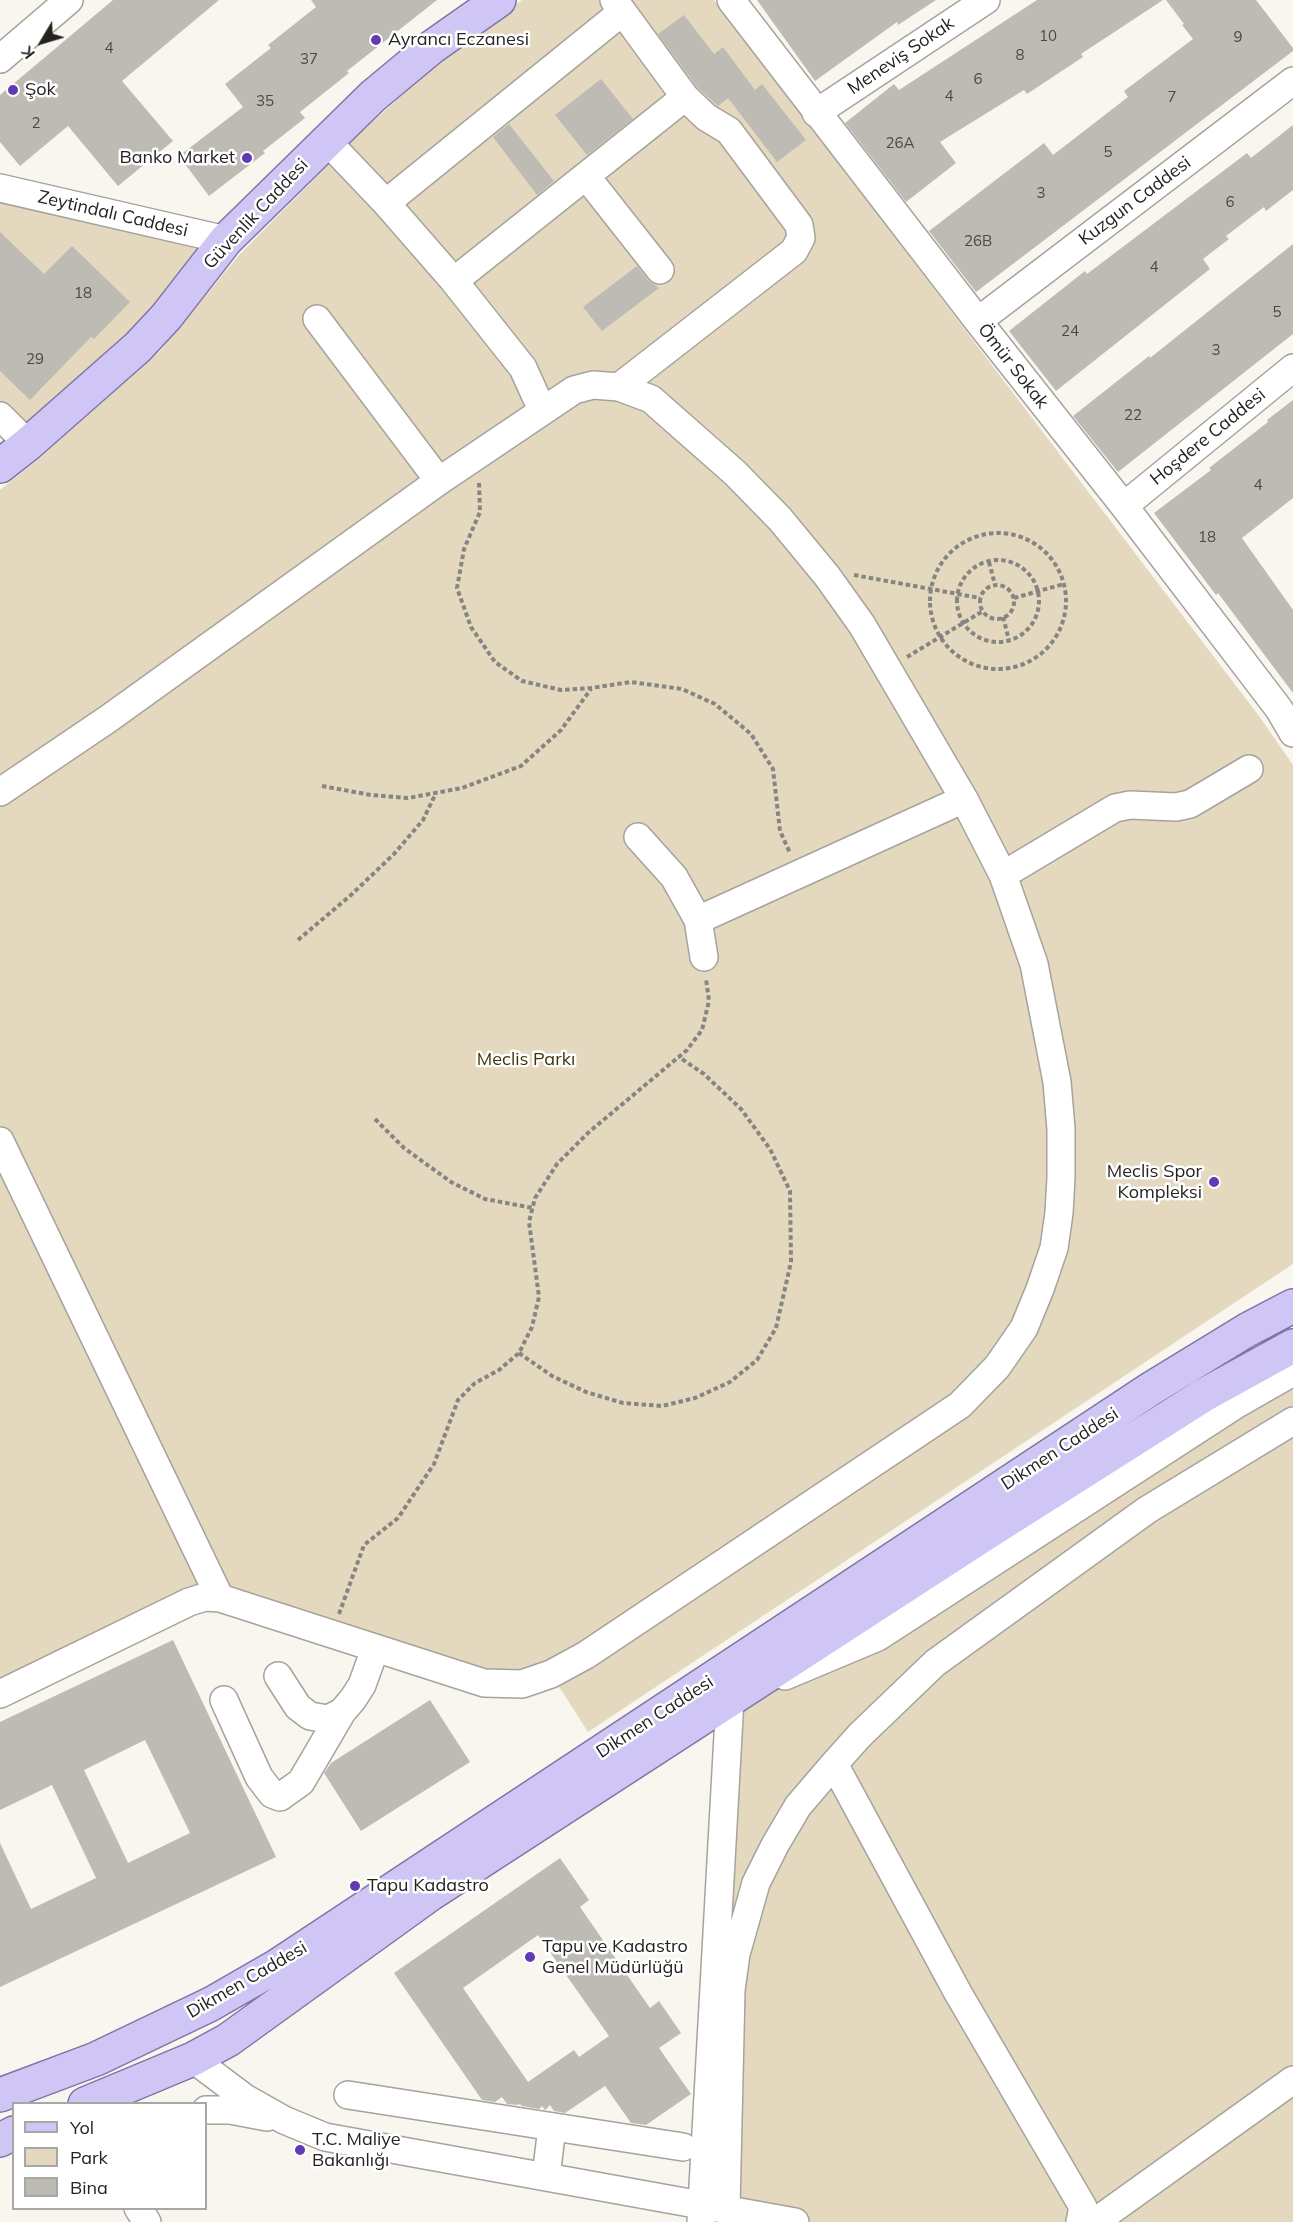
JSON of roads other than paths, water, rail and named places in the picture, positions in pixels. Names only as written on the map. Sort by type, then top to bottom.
[{"type":"main road","name":"Güvenlik Caddesi","points":[[0,466],[138,347],[166,317],[226,240],[373,96],[424,54],[499,0]]},
{"type":"main road","name":"Dikmen Caddesi","points":[[0,2096],[96,2059],[211,2004],[277,1966],[1152,1388],[1248,1330],[1293,1306]]},
{"type":"main road","name":"Dikmen Caddesi","points":[[87,2102],[193,2059],[228,2040],[429,1895],[1204,1395],[1293,1346]]},
{"type":"main road","points":[[211,2004],[228,2040]]},
{"type":"main road","points":[[176,2021],[193,2059]]},
{"type":"street","points":[[0,59],[69,0]]},
{"type":"street","name":"Ömür Sokak","points":[[731,0],[978,321],[1124,506],[1286,705],[1293,733]]},
{"type":"street","name":"Meneviş Sokak","points":[[816,113],[986,0]]},
{"type":"street","points":[[386,203],[618,6],[685,97],[706,117],[729,131],[799,225],[801,238],[794,250],[619,387]]},
{"type":"street","name":"Kuzgun Caddesi","points":[[978,321],[1293,81]]},
{"type":"street","points":[[454,281],[685,97]]},
{"type":"street","points":[[326,140],[386,203],[454,281],[523,368],[542,411]]},
{"type":"street","points":[[586,176],[660,270]]},
{"type":"street","name":"Zeytindalı Caddesi","points":[[0,188],[226,240]]},
{"type":"street","points":[[316,319],[439,481]]},
{"type":"street","name":"Hoşdere Caddesi","points":[[1124,506],[1293,368]]},
{"type":"street","points":[[0,792],[116,713],[439,481],[574,390],[593,385],[619,387],[651,399],[735,473],[780,519],[821,569],[862,625],[964,799],[1003,875],[1034,964],[1057,1082],[1061,1129],[1059,1213],[1054,1248],[1041,1290],[1024,1328],[997,1367],[960,1405],[928,1428],[586,1655],[551,1674],[522,1683],[484,1683],[220,1598],[205,1597],[189,1602],[0,1694]]},
{"type":"street","points":[[0,416],[28,444]]},
{"type":"street","points":[[1003,875],[1115,808],[1130,805],[1176,807],[1190,804],[1249,770]]},
{"type":"street","points":[[698,920],[964,799]]},
{"type":"street","points":[[638,837],[674,877],[698,920],[704,957]]},
{"type":"street","points":[[0,1141],[220,1598]]},
{"type":"street","points":[[700,2212],[730,1699],[878,1637],[1237,1404],[1293,1372]]},
{"type":"street","points":[[700,2212],[736,1954],[756,1883],[798,1806],[861,1734],[935,1663],[1147,1510],[1293,1421]]},
{"type":"street","points":[[224,1700],[259,1777],[272,1794],[280,1797],[301,1782],[342,1712],[362,1685],[375,1649]]},
{"type":"street","points":[[278,1676],[295,1703],[310,1716],[328,1719],[342,1712]]},
{"type":"street","points":[[834,1764],[958,1993],[1083,2207],[1080,2222]]},
{"type":"street","points":[[193,2059],[245,2098],[284,2120],[325,2137],[546,2177],[700,2212],[795,2222]]},
{"type":"street","points":[[1095,2222],[1293,2080]]},
{"type":"street","points":[[348,2095],[683,2147]]},
{"type":"street","points":[[207,2110],[230,2110],[284,2120]]},
{"type":"street","points":[[546,2177],[552,2127]]},
{"type":"place","name":"Ayrancı Eczanesi","points":[[376,40]]},
{"type":"place","name":"Şok","points":[[13,90]]},
{"type":"place","name":"Banko Market","points":[[247,158]]},
{"type":"place","name":"Meclis Spor Kompleksi","points":[[1214,1182]]},
{"type":"place","name":"Tapu Kadastro","points":[[355,1886]]},
{"type":"place","name":"Tapu ve Kadastro Genel Müdürlüğü","points":[[530,1957]]},
{"type":"place","name":"T.C. Maliye Bakanlığı","points":[[300,2150]]},
{"type":"park label","name":"Meclis Parkı","points":[[526,1060]]}]
